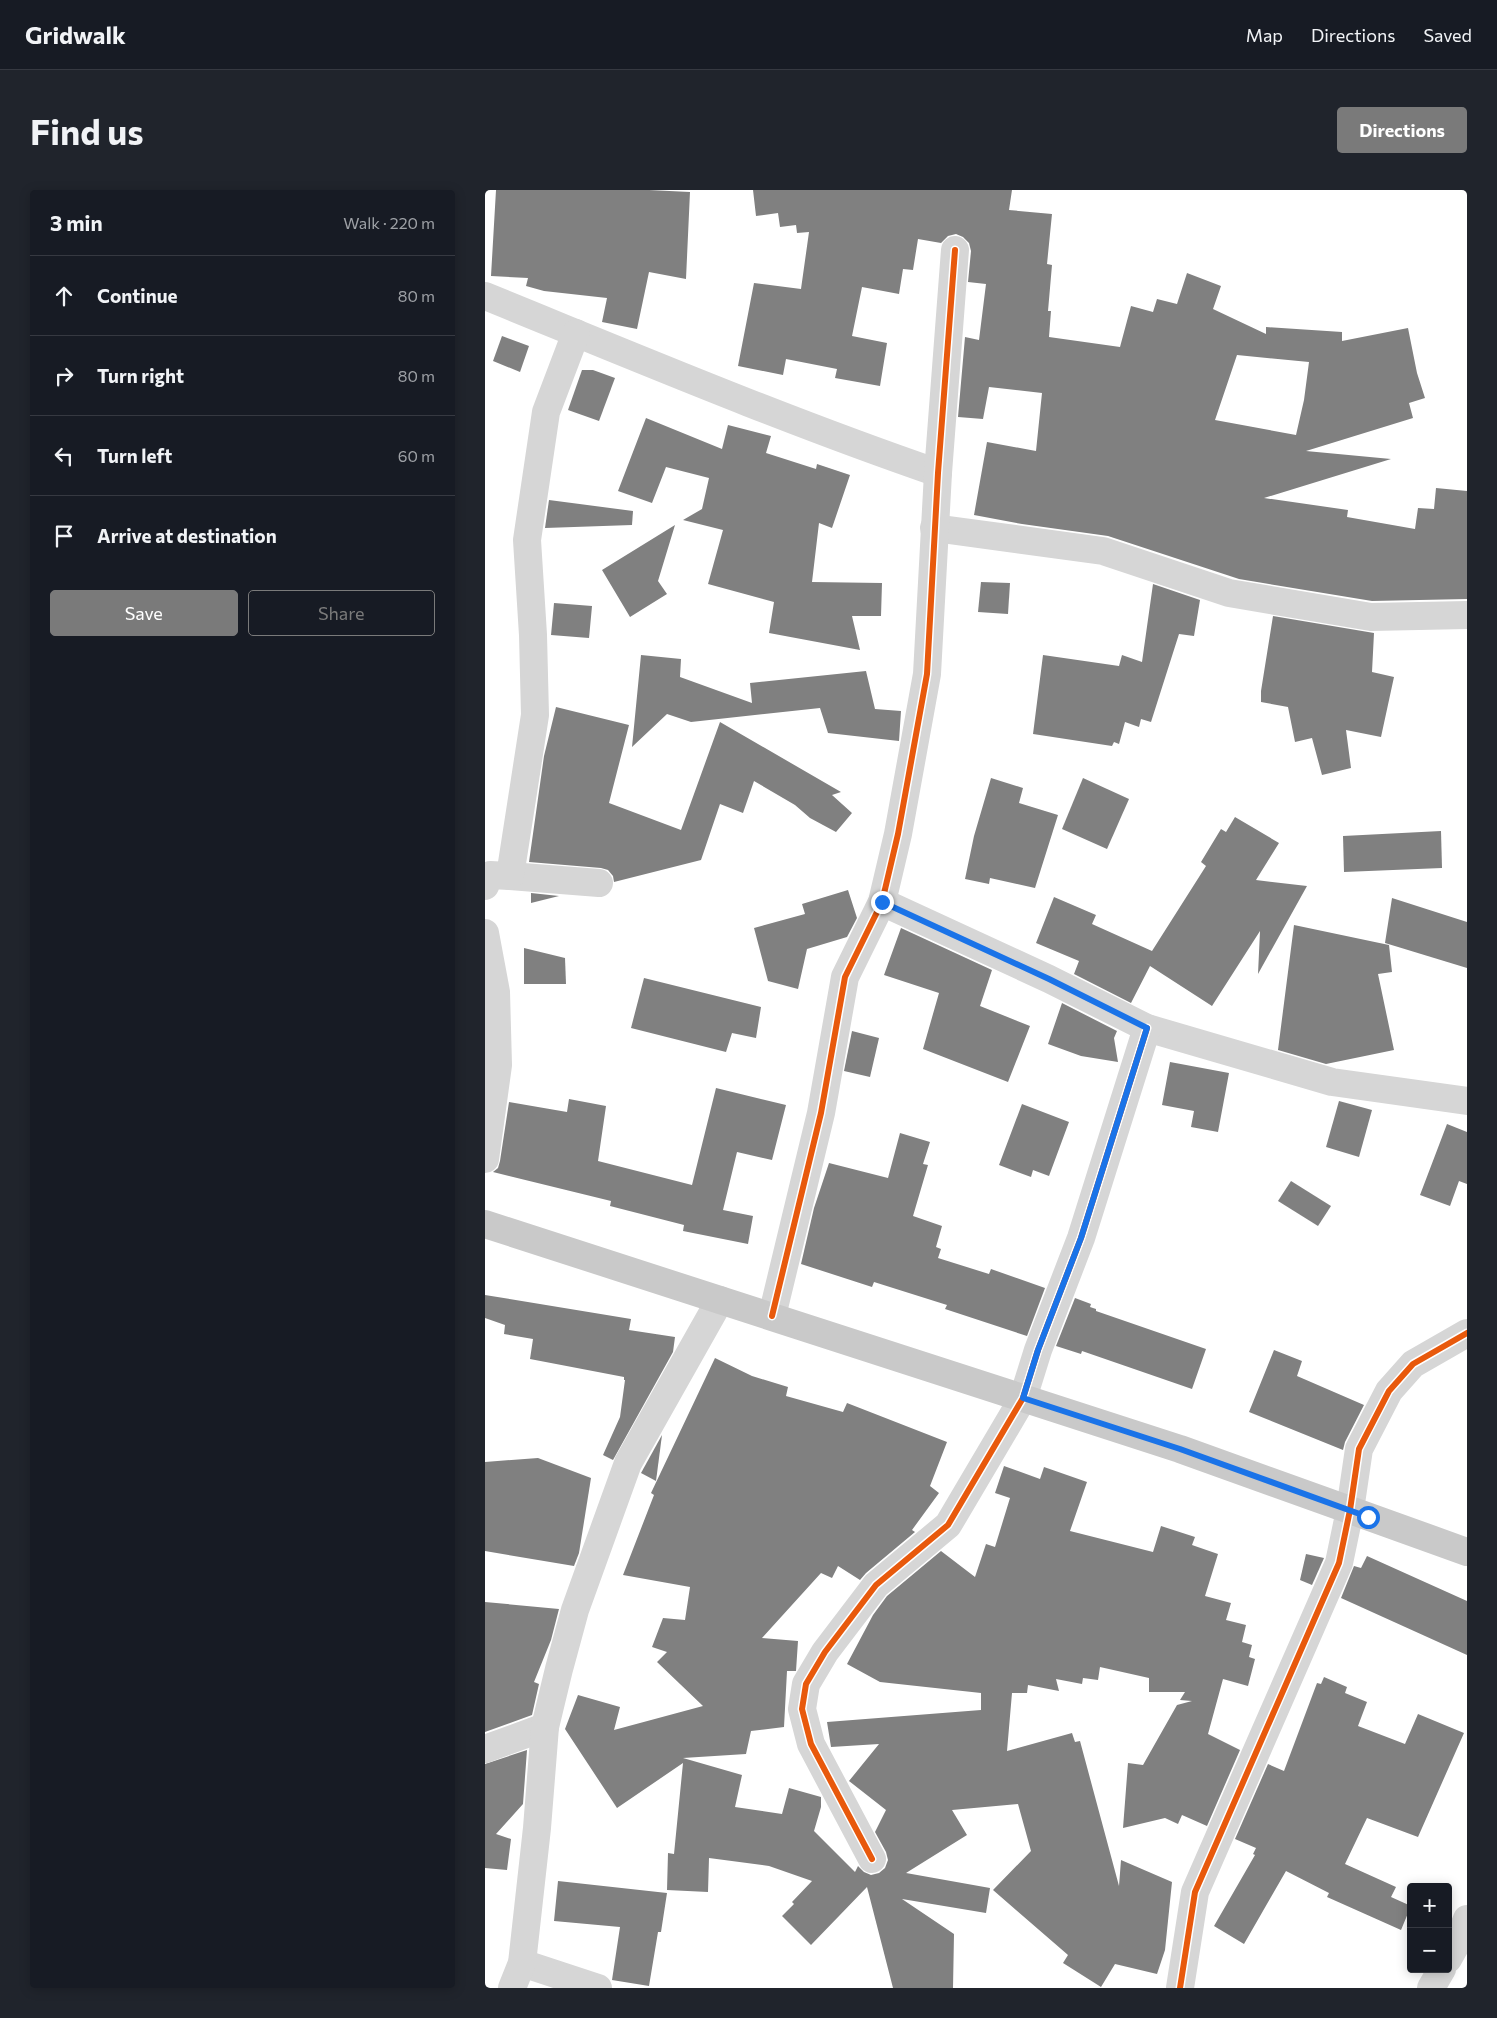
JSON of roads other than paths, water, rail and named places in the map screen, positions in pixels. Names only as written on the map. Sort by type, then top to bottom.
[{"type":"main road","points":[[485,1224],[1180,1449],[1467,1552]]},
{"type":"street","points":[[772,1316],[821,1113],[845,977],[882,902],[897,834],[927,674],[934,528],[955,250]]},
{"type":"street","points":[[485,296],[659,368],[831,435],[938,473]]},
{"type":"street","points":[[510,876],[535,715],[533,635],[527,540],[546,412],[576,333]]},
{"type":"street","points":[[934,528],[1103,551],[1229,593],[1371,617],[1467,615]]},
{"type":"street","points":[[485,886],[490,875],[599,883]]},
{"type":"street","points":[[882,902],[1049,979],[1147,1028],[1332,1082],[1467,1101]]},
{"type":"street","points":[[485,933],[496,992],[498,1064],[485,1159]]},
{"type":"street","points":[[872,1859],[811,1744],[801,1709],[806,1684],[825,1652],[876,1586],[948,1525],[1023,1398],[1038,1350],[1081,1238],[1147,1028]]},
{"type":"street","points":[[512,1988],[522,1962],[537,1828],[545,1728],[575,1610],[628,1463],[720,1300]]},
{"type":"street","points":[[1180,1988],[1195,1892],[1339,1563],[1350,1510],[1359,1449],[1389,1392],[1413,1364],[1467,1333]]},
{"type":"street","points":[[485,1749],[545,1728]]},
{"type":"street","points":[[1452,1951],[1467,1919]]},
{"type":"street","points":[[522,1962],[598,1988]]},
{"type":"street","points":[[1431,1988],[1440,1973]]}]
